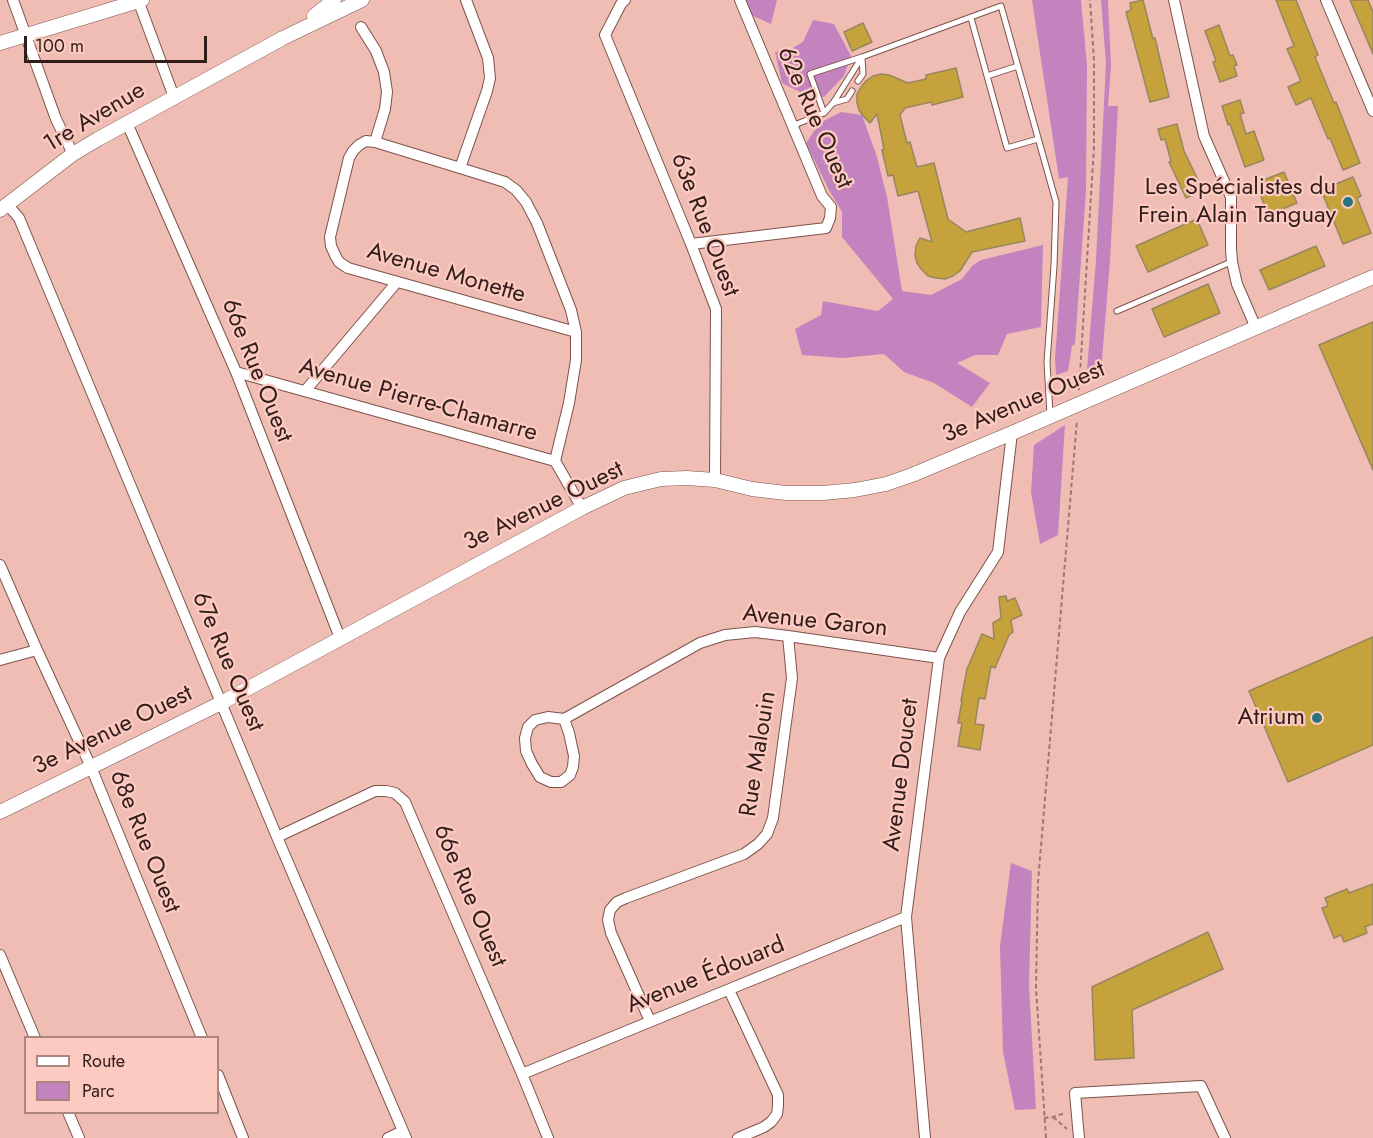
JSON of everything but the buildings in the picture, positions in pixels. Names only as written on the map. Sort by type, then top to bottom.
[{"type":"street","points":[[13,0],[56,119],[73,154]]},
{"type":"street","points":[[0,43],[139,0],[174,97]]},
{"type":"street","name":"1re Avenue","points":[[283,38],[334,0]]},
{"type":"street","name":"1re Avenue","points":[[3,207],[73,154],[283,38],[362,0]]},
{"type":"street","points":[[460,168],[490,78],[488,58],[466,0]]},
{"type":"street","name":"63e Rue Ouest","points":[[625,0],[605,35],[716,309],[715,480]]},
{"type":"street","name":"62e Rue Ouest","points":[[691,244],[826,228],[830,218],[831,207],[822,196],[740,0]]},
{"type":"street","points":[[1174,0],[1204,136],[1231,197],[1232,262],[1238,284],[1256,328]]},
{"type":"street","points":[[1326,0],[1373,111]]},
{"type":"street","points":[[361,27],[376,51],[384,72],[387,92],[385,109],[375,142],[505,182],[516,190],[537,223],[571,310],[576,332],[576,360],[569,403],[555,461],[582,508]]},
{"type":"street","name":"66e Rue Ouest","points":[[127,123],[236,372],[340,638]]},
{"type":"street","name":"Avenue Monette","points":[[375,142],[366,141],[359,145],[349,158],[330,237],[331,246],[339,262],[348,268],[576,332]]},
{"type":"street","name":"67e Rue Ouest","points":[[3,207],[19,218],[404,1135]]},
{"type":"street","name":"3e Avenue Ouest","points":[[0,812],[221,703],[582,508],[624,488],[661,479],[687,478],[715,480],[752,489],[786,493],[823,493],[886,484],[1050,417],[1373,277]]},
{"type":"street","points":[[305,391],[396,282]]},
{"type":"street","name":"Avenue Pierre-Chamarre","points":[[236,372],[555,461]]},
{"type":"street","name":"Avenue Doucet","points":[[925,1138],[906,917],[939,658],[960,612],[998,552],[1012,433]]},
{"type":"street","name":"68e Rue Ouest","points":[[0,565],[91,767],[201,1036]]},
{"type":"street","name":"Avenue Garon","points":[[564,719],[574,756],[573,767],[570,775],[561,782],[551,782],[540,777],[526,751],[525,738],[528,727],[535,720],[548,717],[564,719],[700,643],[725,634],[755,632],[939,658]]},
{"type":"street","name":"Rue Malouin","points":[[650,1021],[611,933],[608,920],[610,910],[617,902],[626,898],[744,854],[767,834],[773,818],[792,678],[788,636]]},
{"type":"street","points":[[0,660],[37,650]]},
{"type":"street","name":"66e Rue Ouest","points":[[277,837],[375,791],[395,793],[405,802],[548,1138]]},
{"type":"street","name":"Avenue Édouard","points":[[522,1074],[906,917]]},
{"type":"street","points":[[0,955],[34,1036]]},
{"type":"street","points":[[729,990],[777,1095],[778,1106],[777,1114],[771,1122],[738,1138]]},
{"type":"street","points":[[219,1078],[243,1138]]},
{"type":"street","points":[[1079,1138],[1075,1093],[1201,1086],[1225,1138]]},
{"type":"street","points":[[68,1114],[79,1138]]},
{"type":"street","points":[[388,1138],[404,1135]]},
{"type":"lane","points":[[824,113],[810,74],[1001,6],[1056,202],[1047,362],[1050,417]]},
{"type":"lane","points":[[971,18],[1007,148],[1038,139]]},
{"type":"lane","points":[[792,126],[824,113],[833,104],[862,57]]},
{"type":"lane","points":[[858,81],[863,74],[862,57]]},
{"type":"lane","points":[[987,76],[1018,66]]},
{"type":"lane","points":[[833,104],[847,99],[852,90]]},
{"type":"lane","points":[[1117,311],[1232,262]]},
{"type":"path","points":[[1080,388],[1094,147],[1094,62],[1090,0]]},
{"type":"path","points":[[1046,1138],[1036,988],[1038,882],[1077,417]]},
{"type":"path","points":[[1044,1118],[1076,1109]]},
{"type":"path","points":[[1053,1117],[1070,1131]]},
{"type":"green space","points":[[744,0],[777,0],[771,24],[751,15]]},
{"type":"green space","points":[[1032,0],[1081,0],[1087,65],[1086,191],[1075,344],[1072,346],[1068,371],[1056,375],[1055,359],[1068,177],[1059,179]]},
{"type":"green space","points":[[1101,0],[1108,0],[1111,66],[1108,106],[1118,106],[1102,360],[1087,369],[1096,260],[1106,63]]},
{"type":"green space","points":[[813,20],[834,24],[851,56],[844,76],[824,97],[804,94],[782,83],[775,52],[789,50],[803,42]]},
{"type":"green space","points":[[841,112],[862,115],[877,157],[887,197],[902,291],[931,295],[962,279],[972,266],[981,260],[1043,245],[1041,327],[1007,334],[998,355],[975,355],[957,363],[990,383],[972,407],[934,383],[904,372],[884,354],[843,358],[802,355],[795,329],[821,315],[823,301],[878,311],[893,299],[842,237],[842,212],[806,143],[820,123]]},
{"type":"green space","points":[[1065,425],[1058,535],[1040,544],[1031,492],[1034,445]]},
{"type":"green space","points":[[1011,863],[1032,871],[1029,986],[1036,1109],[1015,1110],[1003,1052],[1000,946]]},
{"type":"place","name":"Les Spécialistes du Frein Alain Tanguay","points":[[1348,202]]},
{"type":"place","name":"Atrium","points":[[1317,718]]}]
